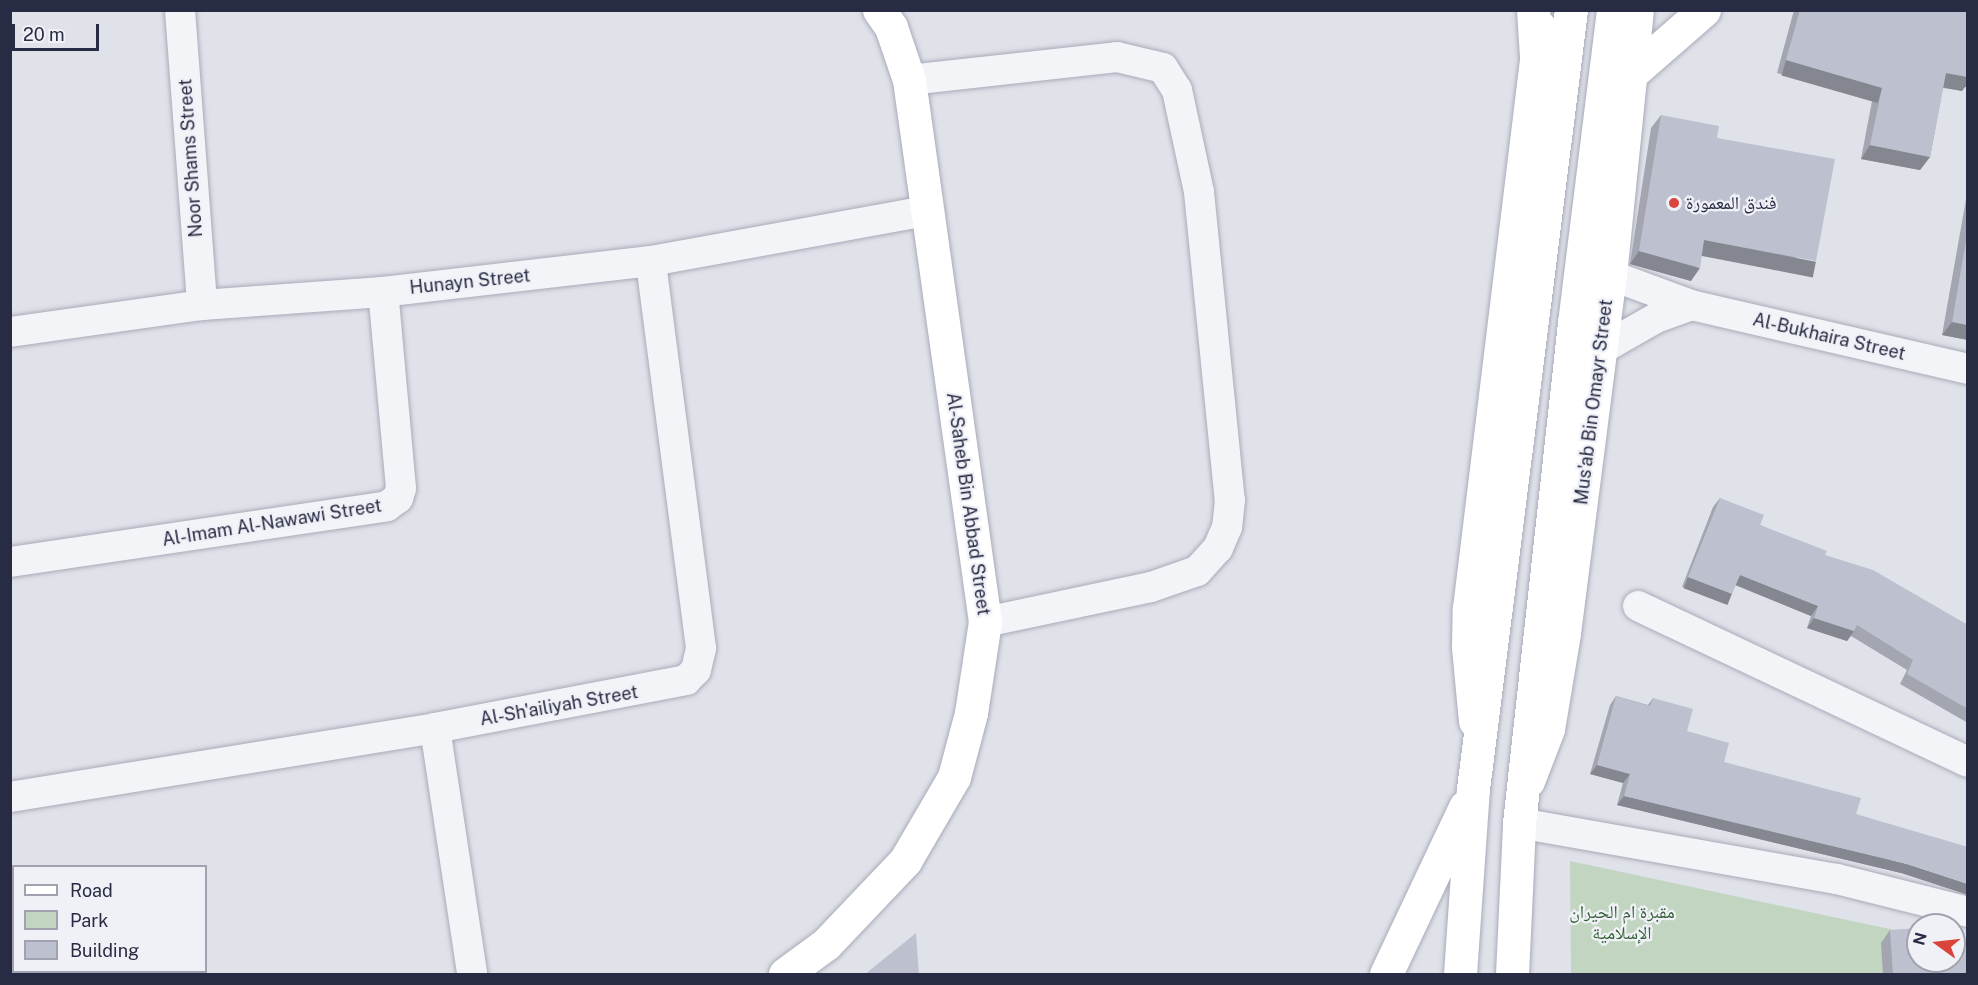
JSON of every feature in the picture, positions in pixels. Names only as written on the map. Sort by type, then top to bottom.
[{"type":"main road","name":"Al-Saheb Bin Abbad Street","points":[[785,975],[826,944],[905,861],[954,777],[971,713],[985,622],[909,80],[891,27],[879,10]]},
{"type":"main road","points":[[1533,10],[1536,56]]},
{"type":"main road","points":[[1386,975],[1476,774],[1468,647],[1469,608],[1543,10]]},
{"type":"main road","points":[[1460,975],[1476,774],[1571,10]]},
{"type":"main road","name":"Mus'ab Bin Omayr Street","points":[[1512,975],[1519,823],[1574,322],[1613,10]]},
{"type":"main road","name":"Mus'ab Bin Omayr Street","points":[[1524,788],[1542,750],[1556,693],[1610,275],[1633,72],[1637,10]]},
{"type":"main road","points":[[1633,72],[1704,10]]},
{"type":"street","name":"Noor Shams Street","points":[[180,10],[202,305]]},
{"type":"street","points":[[909,80],[1117,57],[1163,68],[1177,90],[1199,192],[1230,500],[1227,527],[1218,548],[1197,571],[1151,587],[985,622]]},
{"type":"street","name":"Hunayn Street","points":[[10,332],[202,305],[383,292],[651,261],[926,211]]},
{"type":"street","name":"Al-Sh'ailiyah Street","points":[[10,797],[435,728],[667,686],[686,680],[696,670],[701,648],[651,261]]},
{"type":"street","name":"Al-Bukhaira Street","points":[[1610,275],[1691,305],[1968,369]]},
{"type":"street","name":"Al-Imam Al-Nawawi Street","points":[[10,562],[387,506],[398,498],[401,488],[383,292]]},
{"type":"street","points":[[1600,350],[1648,322],[1691,305]]},
{"type":"street","points":[[1638,606],[1968,762]]},
{"type":"street","points":[[435,728],[472,975]]},
{"type":"street","points":[[1519,823],[1837,879],[1968,912]]},
{"type":"green space","name":"مقبرة ام الحيران الإسلامية","points":[[1570,861],[1906,932],[1906,973],[1966,973],[1967,945],[1967,974],[1571,974]]},
{"type":"building","points":[[1800,10],[1968,10],[1968,77],[1946,73],[1930,157],[1870,145],[1882,88],[1786,60]]},
{"type":"building","points":[[1661,115],[1719,126],[1717,138],[1835,159],[1816,261],[1704,240],[1700,268],[1639,251]]},
{"type":"building","points":[[1968,229],[1968,325],[1952,322]]},
{"type":"building","points":[[1720,498],[1764,515],[1760,525],[1827,551],[1825,555],[1873,570],[1968,625],[1968,709],[1907,674],[1913,660],[1857,625],[1854,631],[1814,618],[1818,606],[1740,575],[1732,594],[1688,577]]},
{"type":"building","points":[[1616,696],[1650,706],[1653,698],[1693,709],[1687,731],[1729,743],[1724,762],[1861,798],[1856,814],[1968,847],[1968,884],[1907,864],[1624,796],[1630,774],[1597,765]]},
{"type":"building","points":[[1906,929],[1906,973],[1966,973],[1966,948],[1968,948],[1968,975],[1893,975],[1890,930]]},
{"type":"building","points":[[916,933],[919,975],[864,975]]},
{"type":"place","name":"فندق المعمورة","points":[[1674,203]]}]
